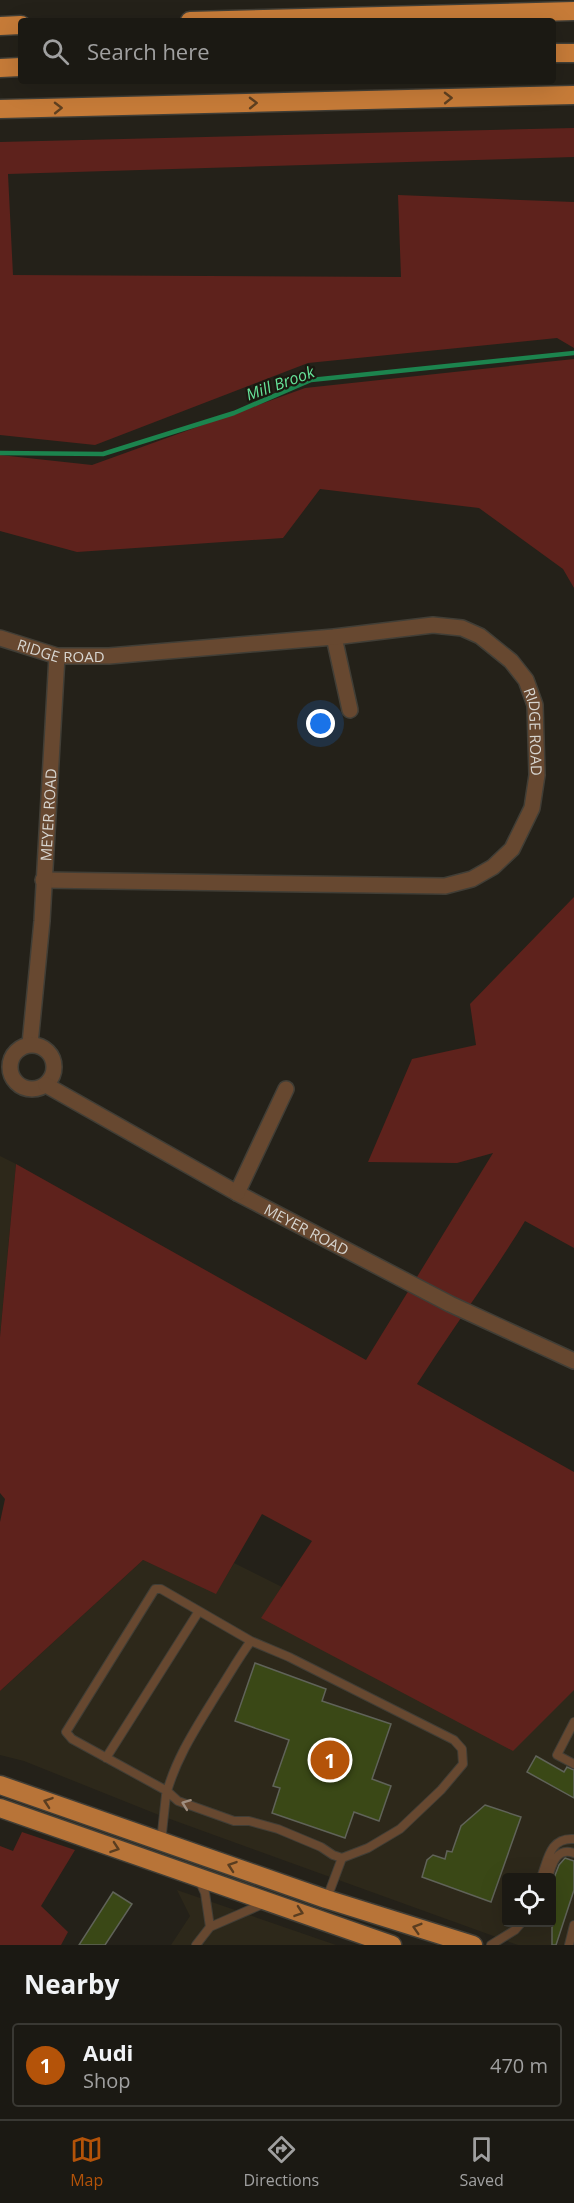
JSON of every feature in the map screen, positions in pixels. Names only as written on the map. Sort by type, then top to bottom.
[{"type":"highway","points":[[305,18],[574,11]]},
{"type":"highway","points":[[0,26],[18,25]]},
{"type":"highway","points":[[556,53],[574,53]]},
{"type":"highway","points":[[0,68],[18,67]]},
{"type":"highway","points":[[0,109],[574,95]]},
{"type":"highway","points":[[0,1785],[327,1899],[473,1945]]},
{"type":"highway","points":[[0,1808],[392,1945]]},
{"type":"street","name":"RIDGE ROAD","points":[[0,638],[57,656],[109,656],[334,637],[433,625],[462,628],[480,636],[511,662],[526,680],[535,705],[537,775],[532,808],[512,849],[493,867],[472,879],[446,886],[43,880]]},
{"type":"street","points":[[334,637],[350,710]]},
{"type":"street","name":"MEYER ROAD","points":[[57,656],[42,921],[30,1044],[16,1051],[12,1057],[10,1064],[13,1079],[24,1088],[39,1089],[46,1085],[237,1193],[450,1304],[574,1361]]},
{"type":"street","points":[[30,1044],[44,1048],[53,1059],[54,1073],[46,1085]]},
{"type":"street","points":[[237,1193],[286,1089]]},
{"type":"lane","points":[[154,1588],[161,1589],[199,1611],[251,1641],[281,1653],[454,1740],[462,1749],[463,1764],[455,1775],[400,1829],[368,1848],[342,1858],[289,1834],[249,1821],[234,1821],[178,1801],[167,1791],[72,1739],[66,1732],[154,1588]]},
{"type":"lane","points":[[106,1758],[199,1611]]},
{"type":"lane","points":[[161,1842],[167,1791],[173,1771],[188,1740],[251,1641]]},
{"type":"lane","points":[[574,1722],[557,1755],[574,1764]]},
{"type":"lane","points":[[543,1873],[552,1846],[564,1838],[574,1839]]},
{"type":"lane","points":[[550,1873],[560,1852],[566,1850],[574,1853]]},
{"type":"lane","points":[[327,1899],[342,1858]]},
{"type":"lane","points":[[198,1877],[205,1893],[210,1927]]},
{"type":"lane","points":[[196,1945],[210,1927],[268,1902]]},
{"type":"lane","points":[[569,1945],[574,1920]]},
{"type":"lane","points":[[570,1934],[574,1925]]},
{"type":"lane","points":[[491,1945],[518,1927]]},
{"type":"shaded area","points":[[574,128],[574,157],[8,174],[13,275],[401,277],[398,195],[574,202],[574,348],[557,338],[308,363],[95,445],[0,435],[0,142]]},
{"type":"shaded area","points":[[574,359],[574,588],[563,569],[479,508],[320,489],[283,538],[77,552],[0,531],[0,455],[92,465],[305,388]]},
{"type":"shaded area","points":[[574,897],[574,1248],[525,1221],[417,1384],[574,1472],[574,1690],[513,1751],[261,1618],[312,1541],[262,1514],[216,1594],[143,1560],[0,1691],[0,1522],[5,1499],[0,1493],[0,1337],[16,1164],[366,1360],[493,1153],[457,1163],[368,1162],[412,1059],[476,1045],[470,1004]]},
{"type":"shaded area","points":[[0,1156],[16,1164],[0,1337]]},
{"type":"shaded area","points":[[143,1560],[216,1593],[234,1563],[282,1587],[262,1618],[574,1687],[574,1945],[518,1945],[159,1815],[24,1761],[0,1755],[0,1691]]},
{"type":"shaded area","points":[[22,1832],[75,1850],[41,1906],[68,1932],[61,1945],[0,1945],[0,1846],[13,1851]]},
{"type":"shaded area","points":[[177,1890],[336,1945],[171,1945],[190,1916]]},
{"type":"building","points":[[255,1663],[326,1689],[322,1701],[391,1724],[372,1779],[391,1786],[379,1821],[354,1812],[345,1838],[272,1813],[280,1788],[273,1786],[289,1740],[235,1721]]},
{"type":"building","points":[[536,1756],[564,1772],[567,1767],[574,1770],[574,1798],[527,1772]]},
{"type":"building","points":[[485,1805],[521,1817],[491,1902],[422,1877],[427,1860],[433,1855],[445,1859],[447,1851],[452,1852],[461,1826]]},
{"type":"building","points":[[565,1858],[574,1861],[574,1890],[556,1945],[552,1945],[552,1927],[556,1927],[556,1873]]},
{"type":"building","points":[[113,1892],[132,1904],[105,1945],[79,1945]]},
{"type":"waterway","name":"Mill Brook","points":[[0,453],[103,454],[234,413],[311,380],[574,353]]},
{"type":"place","name":"Audi","points":[[330,1760]]}]
